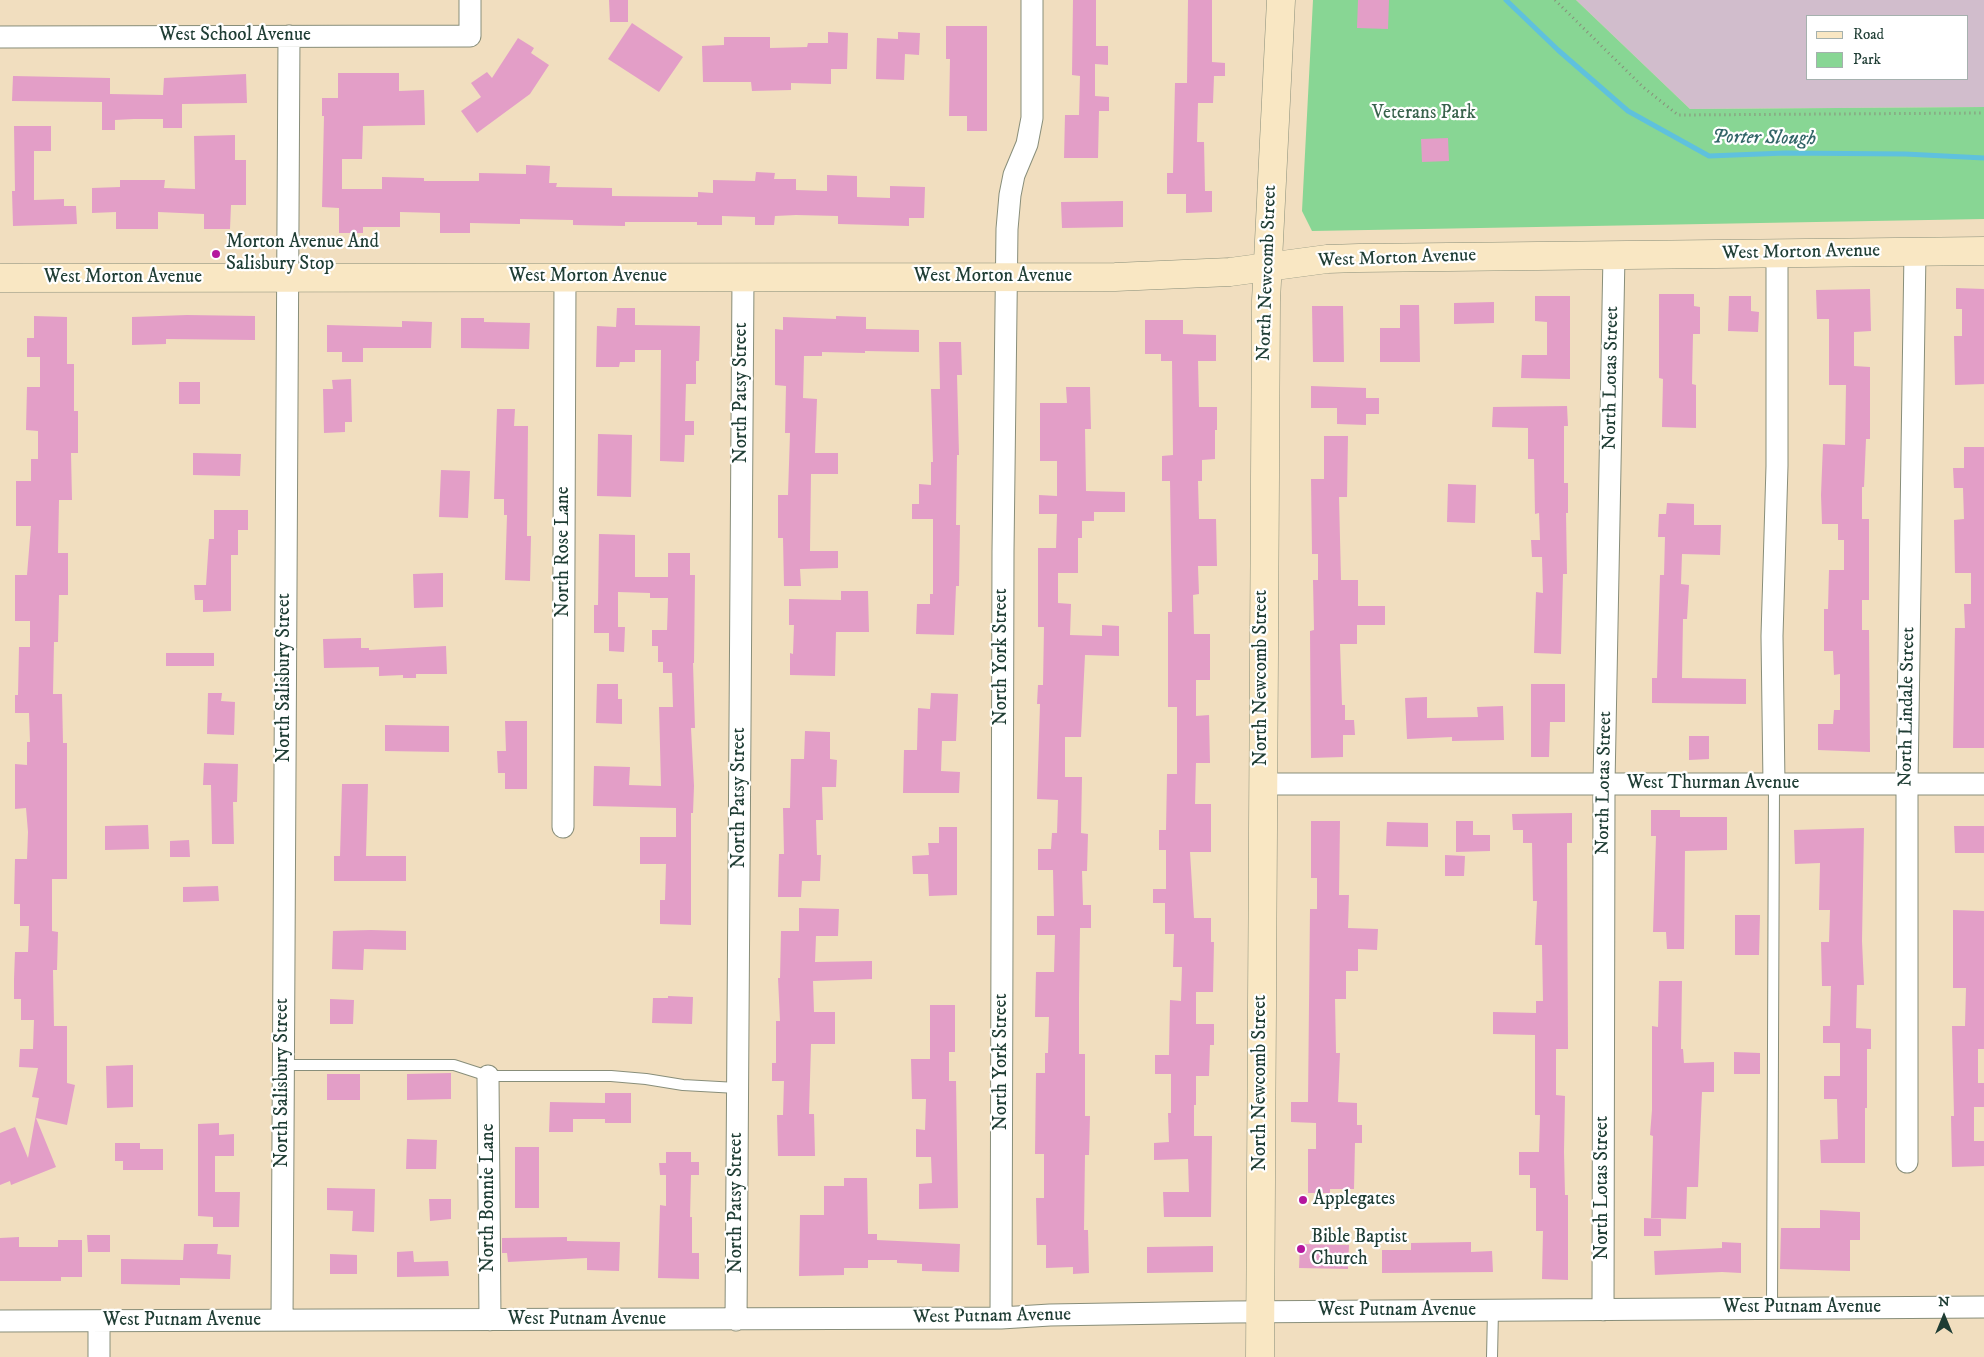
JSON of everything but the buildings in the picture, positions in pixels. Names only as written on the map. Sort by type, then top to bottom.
[{"type":"main road","name":"North Newcomb Street","points":[[1260,1357],[1263,470],[1267,269],[1281,0]]},
{"type":"main road","name":"West Morton Avenue","points":[[0,278],[1006,277],[1178,275],[1267,269],[1327,259],[1359,258],[1984,251]]},
{"type":"street","name":"West School Avenue","points":[[0,37],[470,36],[470,0]]},
{"type":"street","name":"North York Street","points":[[1001,1318],[1002,551],[1006,277],[1010,195],[1014,175],[1027,144],[1032,118],[1032,0]]},
{"type":"street","name":"North Salisbury Street","points":[[282,1320],[289,36]]},
{"type":"street","name":"North Lindale Street","points":[[1907,1162],[1907,784],[1916,251]]},
{"type":"street","points":[[1774,784],[1772,636],[1777,466],[1777,253]]},
{"type":"street","name":"North Lotas Street","points":[[1603,1310],[1604,784],[1614,256]]},
{"type":"street","name":"North Rose Lane","points":[[563,827],[565,277]]},
{"type":"street","name":"North Patsy Street","points":[[736,1320],[743,277]]},
{"type":"street","name":"West Thurman Avenue","points":[[1262,784],[1984,784]]},
{"type":"street","name":"North Bonnie Lane","points":[[488,1076],[490,1320]]},
{"type":"street","name":"West Putnam Avenue","points":[[0,1321],[736,1320],[1001,1318],[1059,1315],[1260,1312],[1984,1307]]},
{"type":"street","points":[[99,1321],[99,1357]]},
{"type":"lane","points":[[1772,1308],[1774,784]]},
{"type":"lane","points":[[283,1065],[454,1065],[488,1076],[611,1076],[683,1085],[737,1088]]},
{"type":"lane","points":[[1492,1357],[1493,1310]]},
{"type":"path","points":[[1554,0],[1643,87],[1678,115],[1984,112]]},
{"type":"shaded area","points":[[1576,0],[1984,0],[1984,107],[1690,109]]},
{"type":"green space","name":"Veterans Park","points":[[1313,0],[1576,0],[1690,109],[1984,107],[1984,219],[1312,231],[1302,211]]},
{"type":"waterway","name":"Porter Slough","points":[[1506,0],[1558,50],[1628,111],[1709,156],[1785,153],[1905,154],[1984,158]]},
{"type":"place","name":"Morton Avenue And Salisbury Stop","points":[[216,254]]},
{"type":"place","name":"Applegates","points":[[1303,1200]]},
{"type":"place","name":"Bible Baptist Church","points":[[1301,1249]]}]
